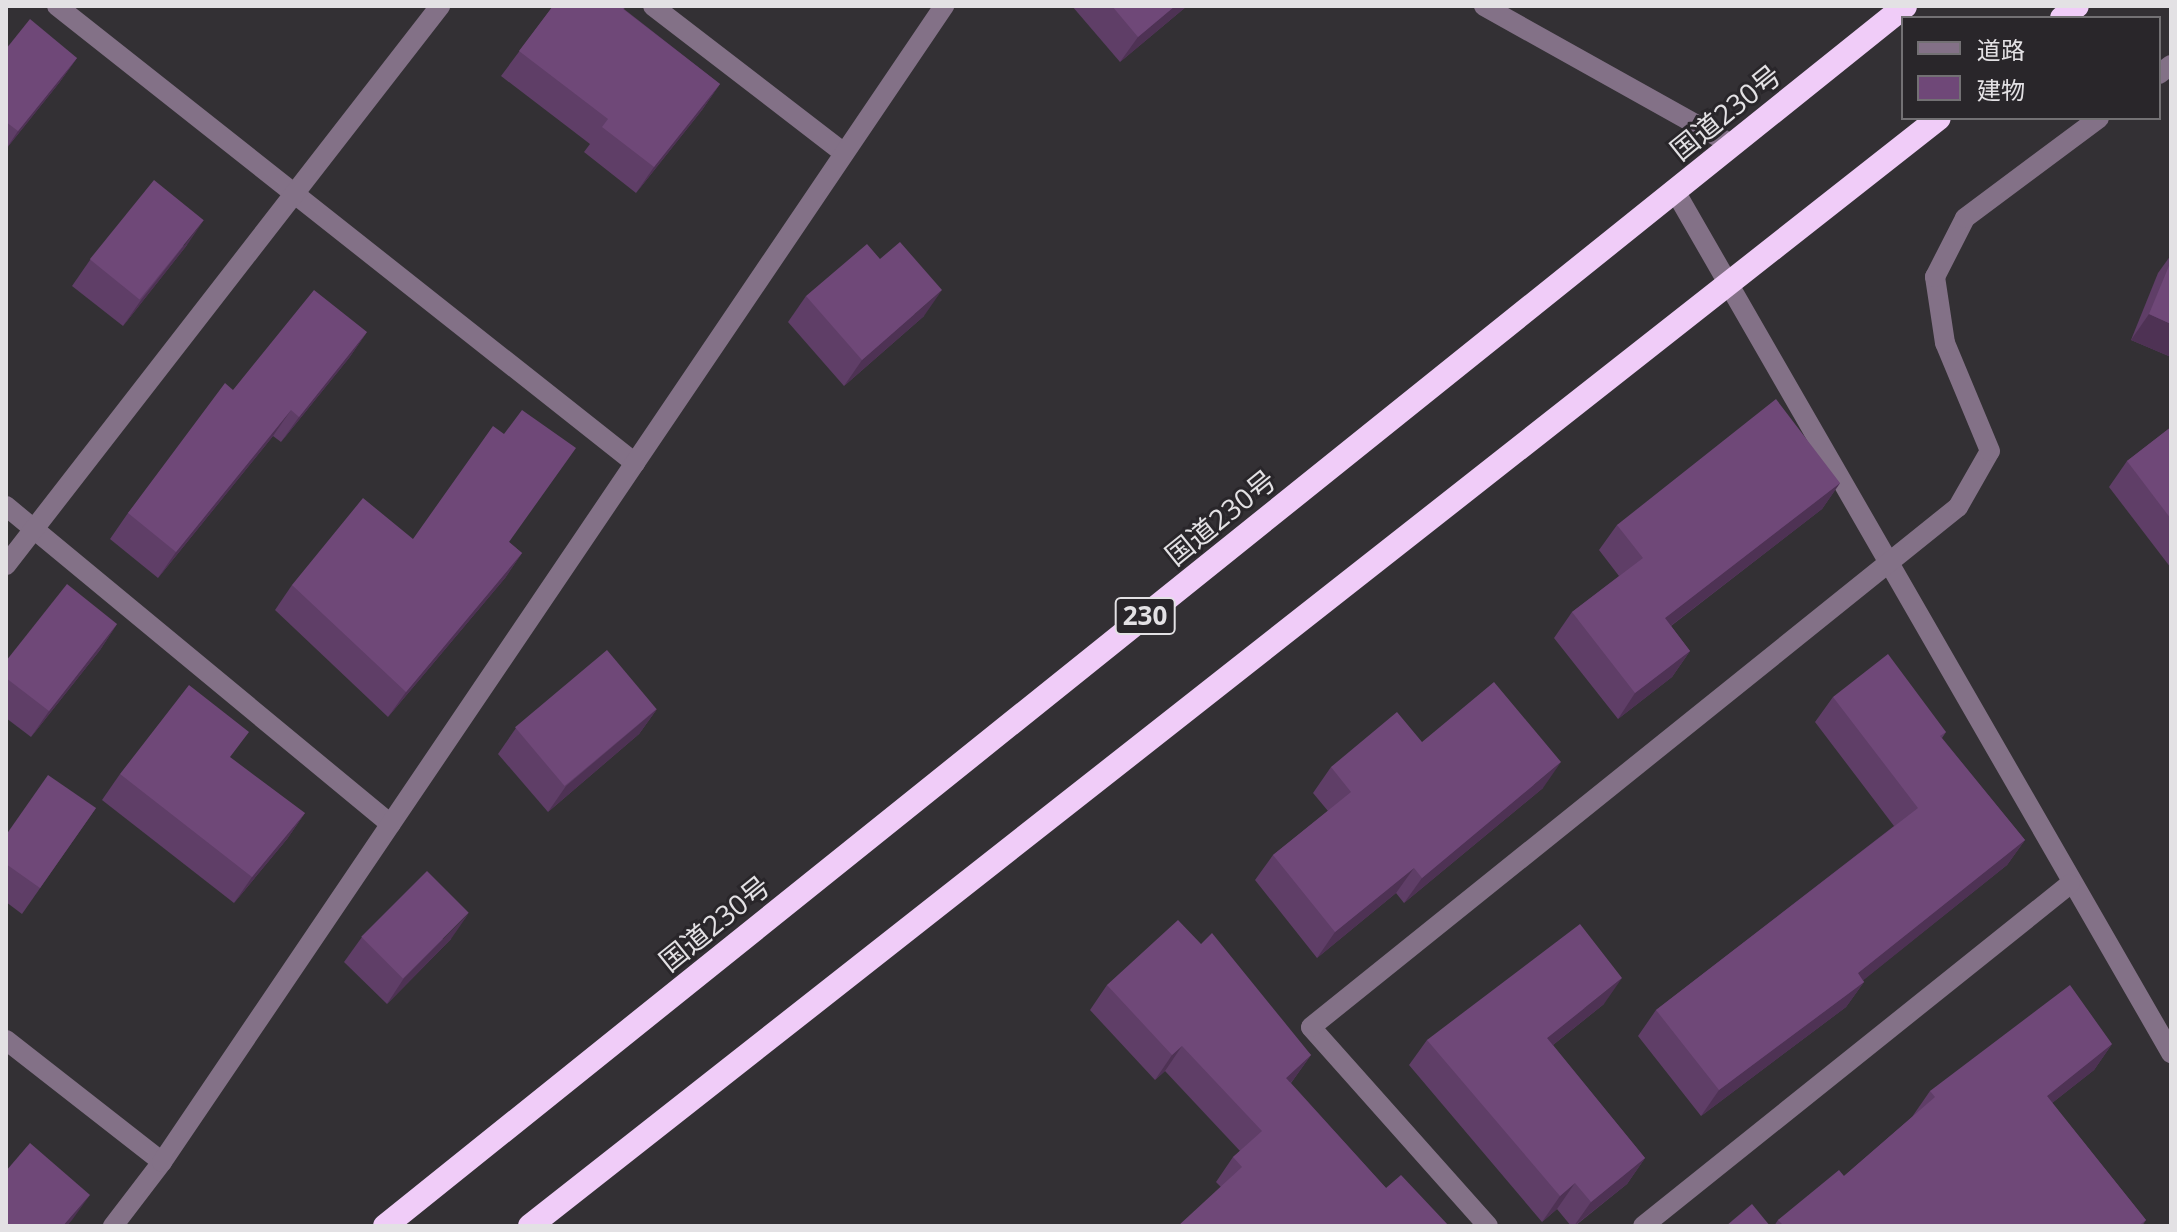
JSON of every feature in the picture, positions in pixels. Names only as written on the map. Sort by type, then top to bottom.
[{"type":"highway","name":"国道230号","points":[[385,1226],[1905,6]]},
{"type":"highway","points":[[530,1226],[1733,286],[1937,120]]},
{"type":"street","points":[[57,6],[292,197],[635,463]]},
{"type":"street","points":[[6,565],[440,6]]},
{"type":"street","points":[[653,6],[844,153]]},
{"type":"street","points":[[113,1226],[162,1162],[944,6]]},
{"type":"street","points":[[1484,6],[1733,145]]},
{"type":"street","points":[[1488,1226],[1311,1027],[1888,558],[1958,507],[1990,451],[1945,343],[1935,277],[1965,218],[2096,120]]},
{"type":"street","points":[[1675,191],[1733,286],[2070,884],[2171,1053]]},
{"type":"street","points":[[6,506],[390,824]]},
{"type":"street","points":[[1643,1226],[2070,884]]},
{"type":"street","points":[[6,1040],[162,1162]]},
{"type":"building","points":[[553,6],[625,6],[623,9],[720,84],[654,167],[602,127],[608,119],[519,51]]},
{"type":"building","points":[[1112,6],[1175,6],[1138,37]]},
{"type":"building","points":[[30,19],[77,58],[18,131],[6,122],[6,49]]},
{"type":"building","points":[[154,180],[204,220],[140,300],[90,259]]},
{"type":"building","points":[[900,242],[942,290],[862,360],[806,296],[867,244],[880,259]]},
{"type":"building","points":[[2171,261],[2171,324],[2149,314]]},
{"type":"building","points":[[314,290],[367,332],[299,417],[291,410],[176,552],[128,513],[225,383],[233,390]]},
{"type":"building","points":[[1776,399],[1840,483],[1665,618],[1690,651],[1635,693],[1572,612],[1643,558],[1617,525]]},
{"type":"building","points":[[522,410],[576,448],[509,542],[522,553],[406,692],[292,585],[363,498],[413,539],[493,426],[504,434]]},
{"type":"building","points":[[2171,427],[2171,519],[2127,461]]},
{"type":"building","points":[[67,584],[117,624],[49,711],[6,678],[6,661]]},
{"type":"building","points":[[607,650],[656,709],[565,786],[515,727]]},
{"type":"building","points":[[1888,654],[1946,732],[1940,736],[2025,840],[1858,973],[1864,982],[1719,1090],[1656,1010],[1918,808],[1833,697]]},
{"type":"building","points":[[1494,682],[1561,762],[1422,878],[1414,868],[1335,932],[1273,855],[1351,792],[1331,767],[1397,712],[1422,742]]},
{"type":"building","points":[[189,685],[249,732],[230,757],[305,813],[252,877],[120,774]]},
{"type":"building","points":[[48,775],[96,808],[40,888],[6,864],[6,835]]},
{"type":"building","points":[[427,871],[469,913],[403,978],[361,937]]},
{"type":"building","points":[[1178,920],[1201,944],[1212,933],[1311,1055],[1286,1078],[1386,1188],[1401,1175],[1449,1226],[1178,1226],[1242,1167],[1233,1157],[1262,1131],[1182,1046],[1172,1055],[1107,985]]},
{"type":"building","points":[[1580,924],[1622,978],[1547,1038],[1645,1158],[1591,1202],[1575,1183],[1560,1196],[1427,1040]]},
{"type":"building","points":[[2070,985],[2112,1044],[2047,1096],[2146,1220],[2138,1226],[1784,1226],[1778,1220],[1839,1170],[1844,1176],[1935,1097],[1930,1091]]},
{"type":"building","points":[[30,1143],[90,1195],[63,1226],[6,1226],[6,1171]]},
{"type":"building","points":[[1752,1204],[1770,1226],[1726,1226]]}]
